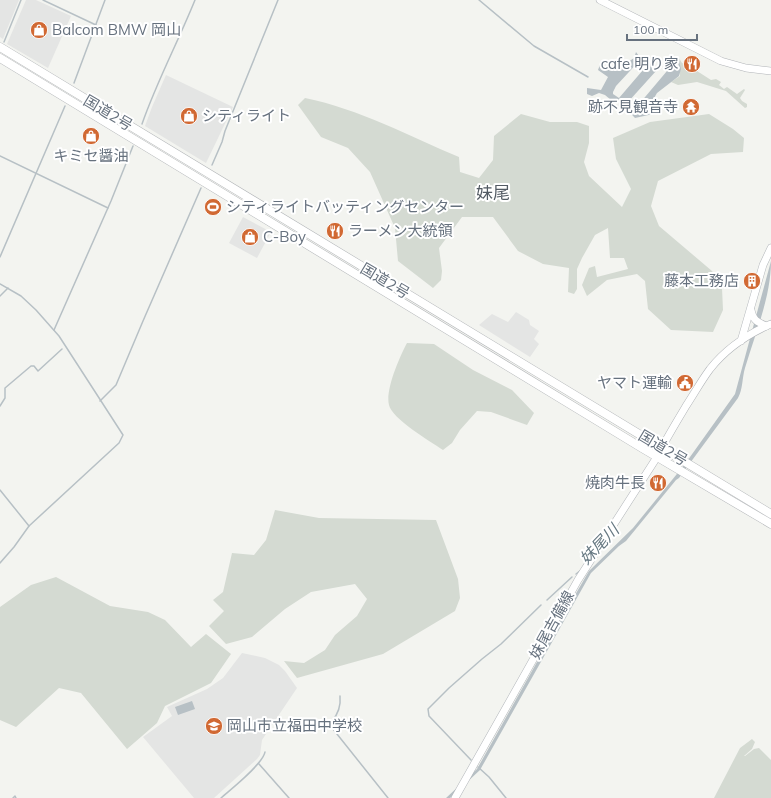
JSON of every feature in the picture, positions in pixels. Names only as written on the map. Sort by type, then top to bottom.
[{"type":"highway","name":"国道2号","points":[[0,47],[771,514]]},
{"type":"highway","name":"国道2号","points":[[0,58],[771,524]]},
{"type":"main road","points":[[600,0],[721,61],[746,68],[771,71]]},
{"type":"main road","points":[[741,341],[763,265],[771,248]]},
{"type":"main road","points":[[751,310],[755,321],[768,325]]},
{"type":"main road","name":"妹尾吉備線","points":[[455,798],[578,580],[662,448],[709,370],[729,350],[754,332],[768,325]]},
{"type":"shaded area","points":[[0,0],[19,0],[3,39],[0,37]]},
{"type":"shaded area","name":"Balcom BMW 岡山","points":[[26,0],[36,0],[71,16],[48,68],[7,44]]},
{"type":"shaded area","points":[[636,52],[641,59],[616,86],[613,92],[613,94],[619,98],[649,63],[656,66],[656,71],[628,102],[635,107],[667,71],[670,69],[677,69],[679,66],[677,60],[679,61],[681,69],[679,76],[657,93],[649,107],[654,111],[653,114],[635,118],[617,99],[611,100],[605,95],[599,93],[592,96],[587,94],[587,88],[601,90],[608,77],[598,70],[601,62],[609,70],[613,70],[634,58]]},
{"type":"shaded area","points":[[678,58],[682,63],[695,68],[711,80],[716,79],[721,82],[719,85],[724,89],[727,87],[737,94],[744,89],[745,90],[740,98],[747,104],[747,107],[745,108],[726,91],[697,82],[678,85],[671,82],[680,76],[679,61],[677,60]]},
{"type":"shaded area","name":"シティライト","points":[[166,75],[233,107],[206,163],[145,126]]},
{"type":"shaded area","points":[[305,98],[364,116],[459,157],[460,172],[479,178],[493,160],[494,136],[521,114],[550,122],[577,122],[589,126],[589,143],[584,162],[589,176],[622,207],[631,189],[616,159],[613,138],[650,122],[709,114],[733,129],[744,138],[743,152],[711,154],[658,181],[651,206],[659,226],[712,271],[722,288],[723,310],[713,332],[671,330],[648,309],[645,281],[637,274],[607,280],[587,296],[582,285],[589,268],[595,266],[597,277],[628,269],[624,258],[610,258],[608,228],[595,235],[582,258],[577,269],[577,289],[574,294],[568,292],[569,268],[543,264],[518,251],[493,217],[462,217],[439,248],[442,271],[441,280],[433,288],[398,261],[395,228],[370,172],[348,148],[321,137],[298,105]]},
{"type":"shaded area","name":"C-Boy","points":[[243,217],[271,232],[257,258],[229,243]]},
{"type":"shaded area","name":"妹尾川","points":[[771,261],[765,302],[745,368],[741,391],[738,398],[679,478],[626,541],[591,573],[480,770],[450,798],[446,798],[477,769],[589,571],[633,528],[685,464],[735,394]]},
{"type":"shaded area","points":[[516,312],[529,320],[530,325],[539,331],[534,339],[539,344],[530,357],[479,325],[492,314],[508,322]]},
{"type":"shaded area","points":[[407,343],[434,344],[473,370],[512,390],[534,413],[527,425],[491,412],[477,411],[460,430],[452,443],[443,450],[421,435],[397,417],[389,405],[388,399],[391,382],[397,364]]},
{"type":"shaded area","points":[[275,510],[319,518],[436,520],[458,579],[460,598],[455,611],[383,654],[297,678],[284,661],[304,663],[325,650],[335,635],[357,616],[367,599],[355,584],[311,592],[285,609],[252,637],[226,644],[209,626],[224,611],[213,600],[223,592],[232,553],[254,555],[266,540]]},
{"type":"shaded area","points":[[56,577],[110,606],[148,612],[165,620],[191,647],[206,634],[231,654],[211,683],[165,706],[157,723],[127,749],[81,693],[59,688],[16,727],[0,720],[0,607],[31,585]]},
{"type":"shaded area","name":"岡山市立福田中学校","points":[[242,653],[265,658],[279,665],[297,688],[262,740],[260,755],[257,759],[214,798],[194,798],[143,737],[172,716],[167,707],[207,689],[223,678]]},
{"type":"shaded area","points":[[192,701],[195,709],[178,715],[175,707]]},
{"type":"shaded area","points":[[752,739],[755,742],[752,749],[744,756],[754,749],[759,748],[771,760],[771,798],[714,798],[740,748]]},
{"type":"waterway","points":[[4,42],[21,0]]},
{"type":"waterway","points":[[43,0],[96,25]]},
{"type":"waterway","points":[[74,83],[105,0]]},
{"type":"waterway","points":[[142,124],[154,92],[195,0]]},
{"type":"waterway","points":[[212,165],[278,0]]},
{"type":"waterway","points":[[479,0],[534,46],[588,77]]},
{"type":"waterway","points":[[0,257],[65,106]]},
{"type":"waterway","points":[[54,330],[111,201],[133,146]]},
{"type":"waterway","points":[[0,156],[108,208]]},
{"type":"waterway","points":[[100,401],[116,385],[201,188]]},
{"type":"waterway","points":[[0,284],[21,296],[36,310],[59,336],[123,435],[119,443],[29,526],[0,563]]},
{"type":"waterway","points":[[0,296],[8,288]]},
{"type":"waterway","points":[[0,406],[5,398],[5,388],[31,366],[34,366],[38,371],[62,349]]},
{"type":"waterway","points":[[0,490],[29,526]]},
{"type":"waterway","points":[[576,574],[581,570]]},
{"type":"waterway","points":[[547,600],[572,577]]},
{"type":"waterway","points":[[471,760],[429,716],[428,709],[449,688],[501,644],[541,605]]},
{"type":"waterway","points":[[332,721],[339,709],[340,696]]},
{"type":"waterway","points":[[329,724],[388,798]]},
{"type":"waterway","points":[[221,798],[259,763],[265,752]]},
{"type":"waterway","points":[[259,764],[289,798]]},
{"type":"waterway","points":[[478,767],[489,777],[506,798]]},
{"type":"waterway","points":[[13,798],[15,796],[16,798]]},
{"type":"place","name":"Balcom BMW 岡山","points":[[39,30]]},
{"type":"place","name":"cafe 明り家","points":[[692,64]]},
{"type":"place","name":"跡不見観音寺","points":[[691,107]]},
{"type":"place","name":"シティライト","points":[[189,116]]},
{"type":"place","name":"キミセ醤油","points":[[91,136]]},
{"type":"place","name":"シティライトバッティングセンター","points":[[213,207]]},
{"type":"place","name":"ラーメン大統領","points":[[335,231]]},
{"type":"place","name":"C-Boy","points":[[250,237]]},
{"type":"place","name":"藤本工務店","points":[[752,281]]},
{"type":"place","name":"ヤマト運輸","points":[[685,383]]},
{"type":"place","name":"焼肉牛長","points":[[658,483]]},
{"type":"place","name":"岡山市立福田中学校","points":[[214,726]]},
{"type":"district","name":"妹尾","points":[[493,193]]}]
